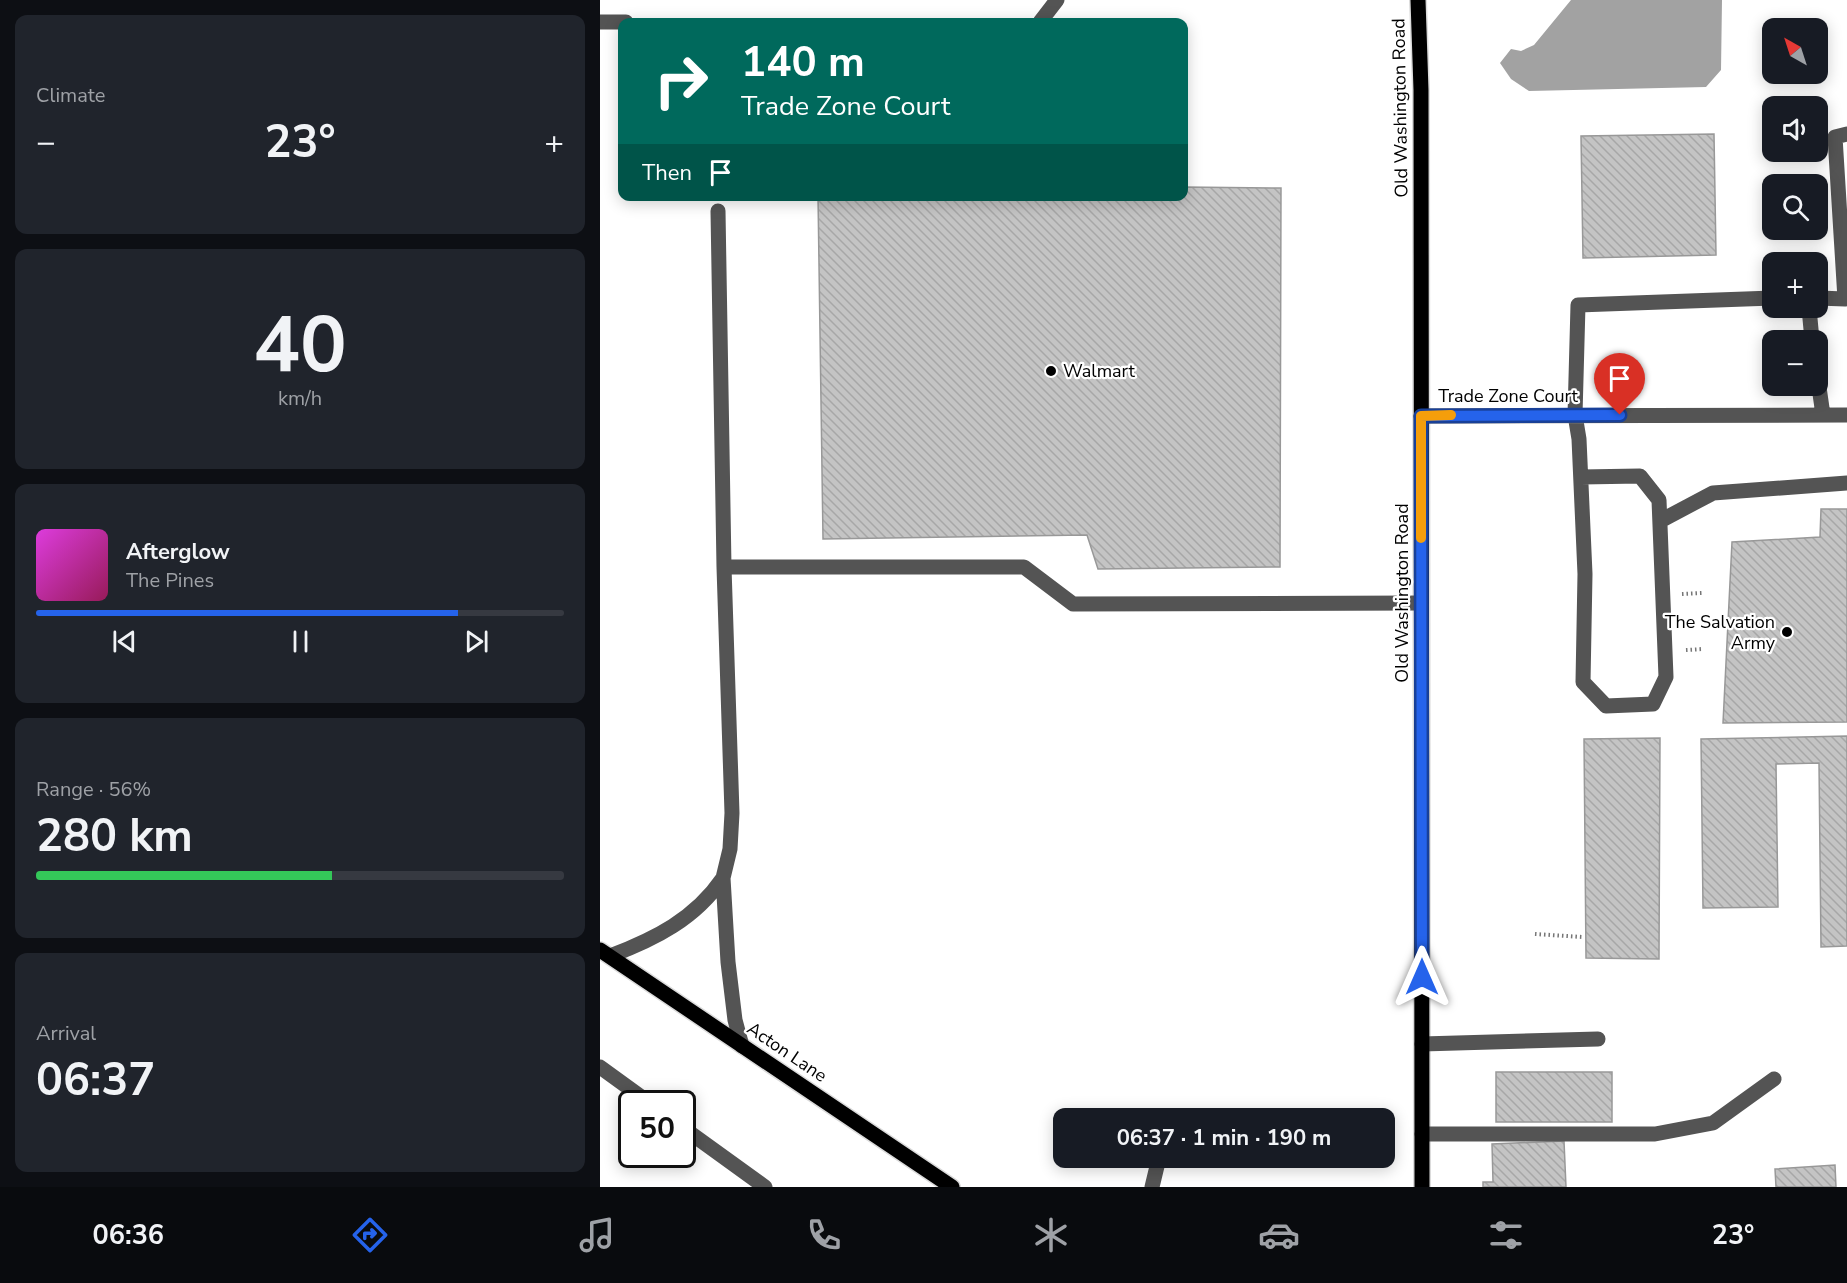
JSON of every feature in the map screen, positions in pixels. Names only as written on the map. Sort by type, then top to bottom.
[{"type":"main road","name":"Old Washington Road","points":[[1418,0],[1421,90],[1422,1187]]},
{"type":"main road","name":"Acton Lane","points":[[605,953],[952,1187]]},
{"type":"lane","points":[[1043,18],[1057,0]]},
{"type":"lane","points":[[600,22],[618,22]]},
{"type":"lane","points":[[1828,298],[1845,299],[1835,137],[1847,134]]},
{"type":"lane","points":[[718,211],[724,567],[732,813],[730,849],[723,878],[728,962],[735,1020],[742,1046]]},
{"type":"lane","points":[[1581,477],[1640,476],[1659,500],[1666,677],[1653,704],[1606,706],[1583,682],[1585,574],[1581,477],[1580,440],[1575,415],[1578,305],[1762,298]]},
{"type":"lane","points":[[1820,396],[1823,415]]},
{"type":"lane","name":"Trade Zone Court","points":[[1421,416],[1847,414]]},
{"type":"lane","points":[[1660,521],[1713,493],[1847,483]]},
{"type":"lane","points":[[724,567],[1024,567],[1073,604],[1421,603]]},
{"type":"lane","points":[[605,953],[641,945],[682,922],[713,893],[723,878]]},
{"type":"lane","points":[[1422,1044],[1598,1039]]},
{"type":"lane","points":[[600,1066],[632,1090]]},
{"type":"lane","points":[[1422,1134],[1654,1134],[1713,1123],[1774,1079]]},
{"type":"lane","points":[[696,1137],[765,1187]]},
{"type":"lane","points":[[1152,1187],[1157,1168]]},
{"type":"path","points":[[1535,934],[1582,937]]},
{"type":"shaded area","points":[[1571,0],[1722,0],[1721,70],[1706,87],[1529,91],[1511,79],[1500,63],[1511,49],[1521,51],[1534,45]]},
{"type":"building","points":[[1714,134],[1716,255],[1583,258],[1581,136]]},
{"type":"building","name":"Walmart","points":[[1188,187],[1281,188],[1280,567],[1098,569],[1087,535],[823,539],[818,201],[1188,201]]},
{"type":"building","name":"The Salvation Army","points":[[1821,509],[1847,509],[1847,722],[1723,723],[1732,542],[1820,537]]},
{"type":"building","points":[[1847,736],[1847,946],[1821,947],[1819,763],[1776,764],[1778,907],[1703,908],[1701,739]]},
{"type":"building","points":[[1660,738],[1659,959],[1586,958],[1584,739]]},
{"type":"building","points":[[1496,1072],[1612,1072],[1612,1122],[1496,1122]]},
{"type":"building","points":[[1564,1141],[1566,1187],[1483,1187],[1483,1182],[1493,1182],[1492,1144]]},
{"type":"building","points":[[1835,1165],[1836,1187],[1776,1187],[1775,1169]]},
{"type":"slow traffic","points":[[1421,538],[1421,416],[1451,415]]},
{"type":"place","name":"Walmart","points":[[1051,371]]},
{"type":"place","name":"The Salvation Army","points":[[1787,632]]},
{"type":"route","points":[[1422,977],[1421,416],[1620,415]]}]
